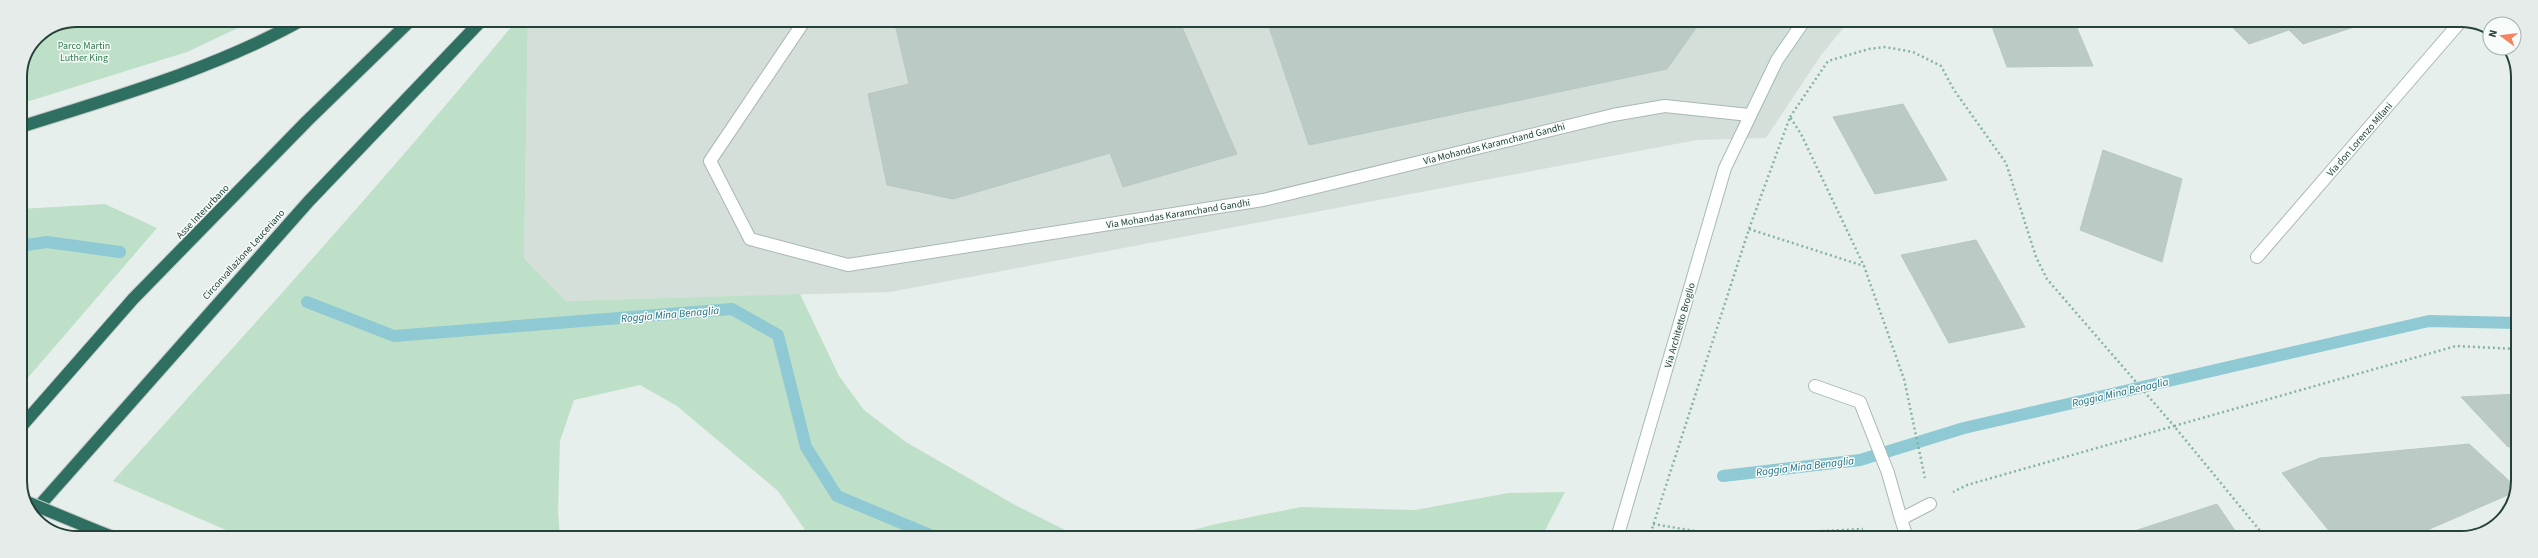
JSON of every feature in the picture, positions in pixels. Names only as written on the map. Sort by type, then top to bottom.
[{"type":"highway","points":[[27,125],[161,82],[275,35],[289,27]]},
{"type":"highway","name":"Asse Interurbano","points":[[27,420],[134,299],[307,121],[404,27]]},
{"type":"highway","name":"Circonvallazione Leuceriano","points":[[36,510],[169,356],[324,185],[475,27]]},
{"type":"highway","points":[[33,504],[98,531]]},
{"type":"street","name":"Via Mohandas Karamchand Gandhi","points":[[800,27],[710,161],[750,239],[848,264],[1263,200],[1612,114],[1665,106],[1749,115]]},
{"type":"street","points":[[1749,115],[1777,60],[1800,27]]},
{"type":"street","name":"Via don Lorenzo Milani","points":[[2257,257],[2455,27]]},
{"type":"street","name":"Via Architetto Broglio","points":[[1619,531],[1725,168],[1749,115]]},
{"type":"street","points":[[1814,386],[1860,402],[1888,473],[1904,531]]},
{"type":"street","points":[[1901,519],[1930,504]]},
{"type":"path","points":[[1651,531],[1749,229],[1790,117],[1828,61],[1885,46],[1913,52],[1941,66],[1954,90],[2006,163],[2036,257],[2047,279],[2174,426],[2260,531]]},
{"type":"path","points":[[1790,117],[1801,134],[1864,266],[1904,379],[1921,462]]},
{"type":"path","points":[[1749,229],[1864,266]]},
{"type":"path","points":[[1930,504],[1967,485],[2456,346],[2511,349]]},
{"type":"path","points":[[1653,524],[1695,531]]},
{"type":"path","points":[[1824,531],[1863,529]]},
{"type":"shaded area","points":[[528,27],[1844,27],[1821,55],[1766,138],[1697,140],[890,292],[566,301],[524,258]]},
{"type":"green space","name":"Parco Martin Luther King","points":[[77,27],[240,27],[187,52],[27,102],[27,77],[31,58],[35,49],[49,35],[58,31]]},
{"type":"green space","points":[[511,27],[528,27],[524,258],[566,301],[800,294],[839,376],[864,410],[906,442],[1015,505],[1067,531],[806,531],[778,491],[677,406],[640,385],[574,400],[560,441],[558,511],[560,531],[228,531],[113,481],[267,310],[468,79]]},
{"type":"green space","points":[[105,204],[157,228],[27,379],[27,209]]},
{"type":"green space","points":[[1565,492],[1545,531],[1189,531],[1301,507],[1415,510],[1508,493]]},
{"type":"building","points":[[896,27],[1182,27],[1237,154],[1123,187],[1110,153],[953,199],[887,185],[868,94],[909,84]]},
{"type":"building","points":[[1269,27],[1697,27],[1667,69],[1309,145]]},
{"type":"building","points":[[1992,27],[2077,27],[2093,66],[2007,67]]},
{"type":"building","points":[[2232,27],[2354,27],[2303,44],[2289,30],[2249,44]]},
{"type":"building","points":[[1903,104],[1947,180],[1875,194],[1833,117]]},
{"type":"building","points":[[2103,150],[2182,179],[2162,262],[2080,230]]},
{"type":"building","points":[[1976,240],[2025,327],[1949,343],[1901,255]]},
{"type":"building","points":[[2511,394],[2511,447],[2508,447],[2461,397]]},
{"type":"building","points":[[2469,444],[2511,482],[2510,490],[2509,495],[2425,531],[2329,531],[2282,473],[2320,458]]},
{"type":"building","points":[[2217,504],[2235,531],[2134,531]]},
{"type":"waterway","name":"Roggia Mina Benaglia","points":[[27,245],[47,242],[120,252]]},
{"type":"waterway","name":"Roggia Mina Benaglia","points":[[307,302],[394,336],[732,309],[778,335],[806,447],[837,496],[921,531]]},
{"type":"waterway","name":"Roggia Mina Benaglia","points":[[1723,476],[1860,460],[1964,428],[2429,321],[2511,323]]}]
